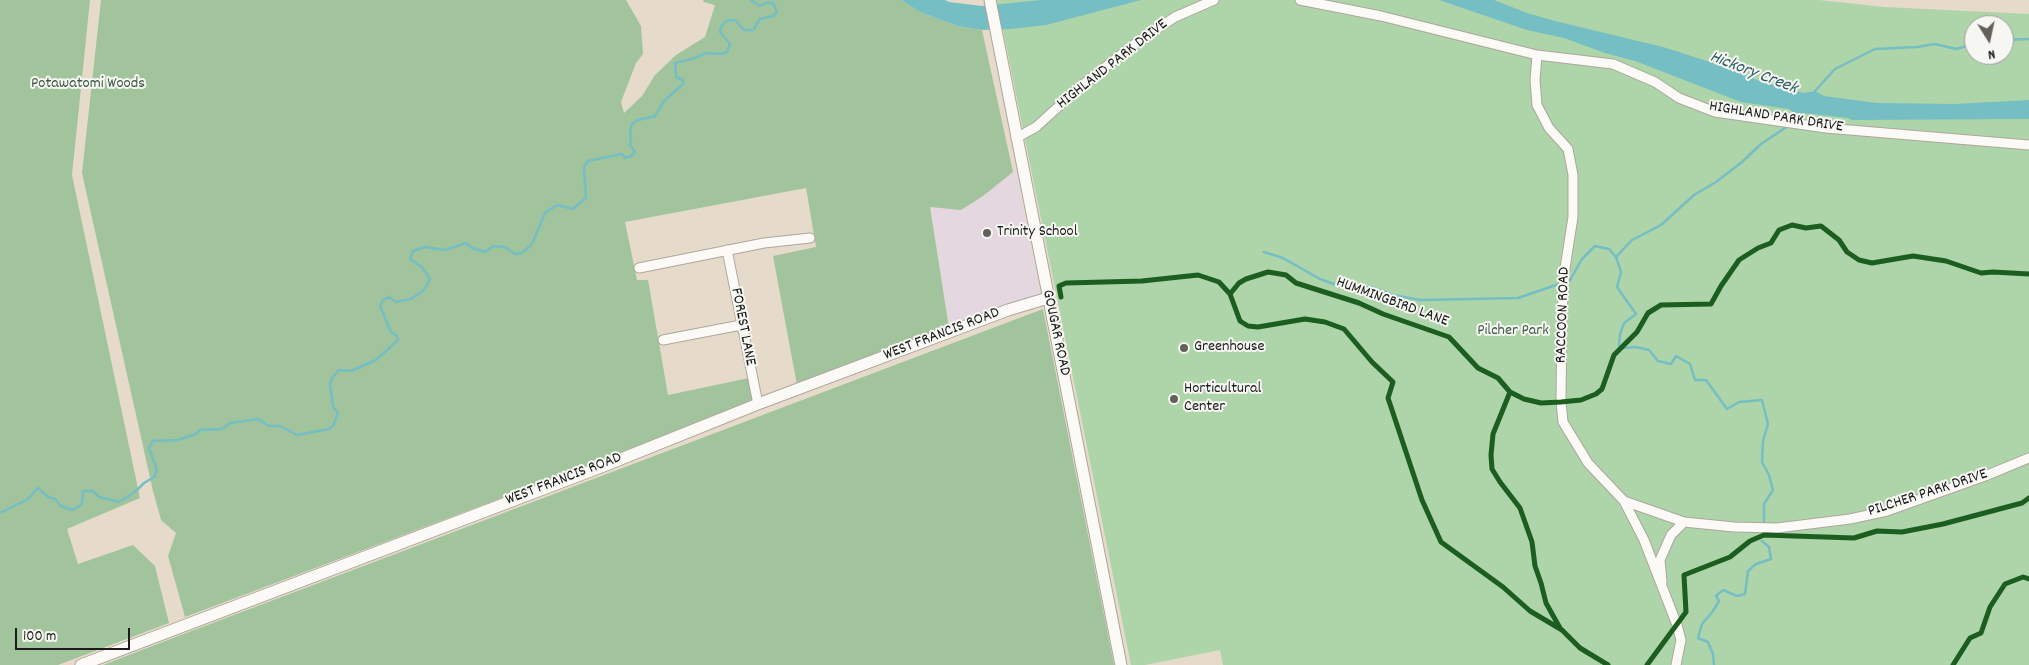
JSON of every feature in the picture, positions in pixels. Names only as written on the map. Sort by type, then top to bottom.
[{"type":"street","name":"GOUGAR ROAD","points":[[990,0],[1121,665]]},
{"type":"street","name":"HIGHLAND PARK DRIVE","points":[[1016,138],[1036,127],[1081,86],[1136,43],[1175,17],[1214,0]]},
{"type":"street","name":"HIGHLAND PARK DRIVE","points":[[1300,0],[1381,16],[1538,55],[1613,64],[1655,82],[1679,98],[1715,112],[1826,128],[2029,145]]},
{"type":"street","name":"RACCOON ROAD","points":[[1538,55],[1535,80],[1537,105],[1549,128],[1568,149],[1573,175],[1574,217],[1565,268],[1562,312],[1561,402],[1563,422],[1588,463],[1624,502],[1684,522]]},
{"type":"street","points":[[639,268],[764,243],[810,238]]},
{"type":"street","name":"FOREST LANE","points":[[727,250],[758,404]]},
{"type":"street","name":"WEST FRANCIS ROAD","points":[[81,665],[601,467],[758,404],[1008,310],[1048,298]]},
{"type":"street","points":[[663,340],[741,325]]},
{"type":"street","name":"PILCHER PARK DRIVE","points":[[1684,522],[1734,527],[1777,528],[1850,519],[1887,511],[2029,458]]},
{"type":"street","points":[[1624,502],[1644,540],[1662,582],[1677,625],[1681,640],[1676,665]]},
{"type":"street","points":[[1662,582],[1660,560],[1671,534],[1684,522]]},
{"type":"shaded area","points":[[1016,170],[1040,294],[949,328],[930,207],[961,210],[983,196]]},
{"type":"green space","points":[[0,0],[90,0],[72,175],[140,498],[67,529],[78,564],[133,545],[155,566],[169,623],[58,665],[0,665]]},
{"type":"green space","points":[[101,0],[626,0],[641,26],[643,54],[636,63],[621,102],[624,113],[642,96],[655,75],[676,55],[705,37],[715,5],[703,0],[901,0],[920,12],[936,18],[958,26],[982,30],[1013,172],[983,196],[961,210],[930,207],[949,328],[797,385],[773,256],[816,247],[806,188],[625,222],[637,280],[648,280],[668,395],[749,378],[754,403],[185,617],[168,556],[176,533],[161,520],[153,491],[82,173]]},
{"type":"green space","name":"Pilcher Park","points":[[997,0],[1819,0],[1884,7],[2029,14],[2029,665],[1223,665],[1220,650],[1145,665],[1131,665]]},
{"type":"green space","points":[[1043,309],[1114,665],[103,665],[181,635]]},
{"type":"water","points":[[901,0],[945,0],[982,6],[1041,0],[1141,0],[1046,25],[982,30],[958,26],[936,18],[920,12]]},
{"type":"water","points":[[1439,0],[1494,0],[1527,13],[1555,21],[1663,47],[1765,83],[1804,93],[1815,91],[1824,96],[1877,103],[1955,104],[2029,100],[2029,119],[1852,120],[1803,113],[1796,114],[1789,109],[1741,102],[1635,61],[1605,53],[1564,38],[1527,30]]},
{"type":"waterway","points":[[0,513],[28,499],[38,488],[48,497],[55,499],[61,506],[73,510],[82,504],[83,491],[93,491],[99,497],[119,502],[154,477],[157,470],[149,448],[153,441],[178,440],[196,434],[200,430],[222,429],[230,423],[258,419],[269,426],[280,426],[297,435],[329,429],[333,426],[338,413],[333,407],[330,385],[332,378],[339,370],[351,371],[376,360],[398,340],[397,336],[391,332],[380,306],[383,300],[389,297],[396,302],[411,299],[424,290],[430,279],[422,267],[410,259],[413,251],[425,247],[445,250],[466,243],[472,248],[485,252],[493,246],[505,247],[515,254],[522,253],[532,244],[545,213],[557,205],[573,209],[586,198],[584,167],[588,161],[622,154],[625,158],[635,152],[630,145],[632,124],[638,120],[655,116],[664,101],[683,84],[683,80],[676,77],[675,63],[706,53],[721,54],[727,52],[730,44],[720,32],[721,27],[726,21],[735,20],[744,30],[753,30],[760,19],[773,16],[777,12],[773,3],[765,3],[760,6],[751,0]]},
{"type":"waterway","points":[[2014,40],[2029,39]]},
{"type":"waterway","points":[[1815,91],[1835,69],[1875,49],[1935,44],[1956,49],[1964,47]]},
{"type":"waterway","points":[[1794,118],[1796,114]]},
{"type":"waterway","points":[[1616,257],[1632,240],[1661,225],[1694,195],[1716,182],[1761,144],[1788,126]]},
{"type":"waterway","points":[[1569,282],[1582,259],[1595,246],[1609,249],[1616,257],[1621,272],[1617,287],[1636,314],[1624,323],[1620,334],[1619,346]]},
{"type":"waterway","points":[[1264,252],[1283,258],[1320,279],[1342,287],[1371,287],[1393,295],[1420,300],[1518,298],[1559,284]]},
{"type":"waterway","points":[[1623,348],[1636,347],[1649,350],[1658,361],[1671,364],[1676,356],[1690,364],[1695,380],[1706,380],[1727,409],[1739,402],[1762,400],[1768,424],[1763,441],[1762,462],[1769,475],[1773,490],[1764,504],[1764,523]]},
{"type":"waterway","points":[[1714,665],[1713,654],[1708,642],[1698,638],[1702,624],[1719,601],[1716,596],[1723,590],[1737,596],[1745,594],[1748,571],[1756,564],[1771,559],[1769,547],[1762,541]]},
{"type":"cycle path","name":"HUMMINGBIRD LANE","points":[[1230,294],[1239,283],[1246,279],[1268,272],[1286,275],[1296,283],[1359,303],[1383,314],[1449,337],[1478,368],[1498,378],[1510,392],[1524,399],[1541,403],[1581,400],[1596,394],[1602,389],[1614,355],[1637,332],[1648,313],[1661,305],[1711,304],[1739,260],[1758,248],[1771,243],[1779,230],[1792,225],[1806,228],[1821,226],[1839,240],[1847,252],[1859,260],[1872,263],[1913,256],[1946,261],[1981,273],[2029,274]]},
{"type":"cycle path","points":[[1061,297],[1059,286],[1066,283],[1142,281],[1198,275],[1219,282],[1230,294],[1240,321],[1248,326],[1258,327],[1305,319],[1325,322],[1344,329],[1372,362],[1393,382],[1388,398],[1422,500],[1441,542],[1503,587],[1530,611],[1562,630],[1580,648],[1608,665]]},
{"type":"cycle path","points":[[1510,392],[1493,434],[1492,469],[1520,508],[1532,542],[1535,566],[1546,603],[1560,628]]},
{"type":"cycle path","points":[[1647,665],[1686,612],[1684,575],[1730,557],[1750,541],[1764,535],[1854,538],[1877,531],[1902,532],[1943,524],[2022,503],[2029,498]]},
{"type":"cycle path","points":[[1953,665],[1970,638],[1981,633],[1990,607],[2005,584],[2023,577],[2029,579]]},
{"type":"place","name":"Trinity School","points":[[987,233]]},
{"type":"place","name":"Greenhouse","points":[[1184,348]]},
{"type":"place","name":"Horticultural Center","points":[[1174,399]]},
{"type":"water label","name":"Hickory Creek","points":[[1753,74]]},
{"type":"park label","name":"Potawatomi Woods","points":[[88,85]]}]
